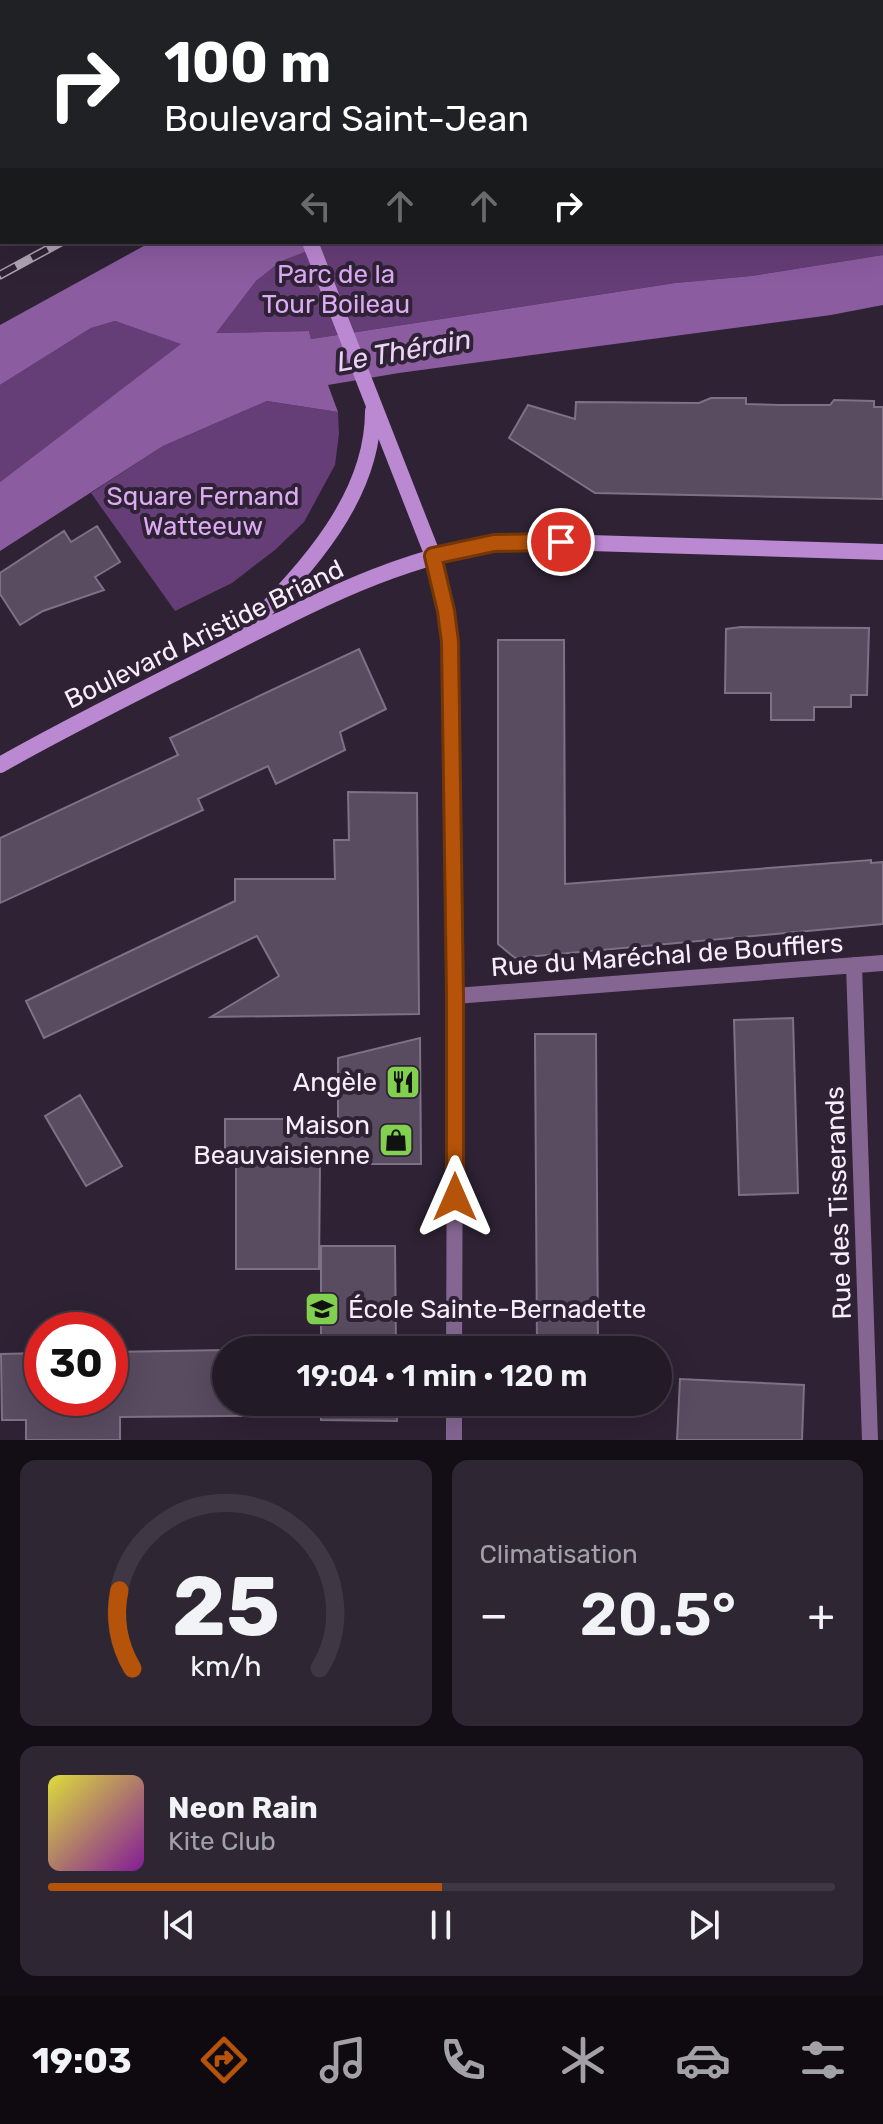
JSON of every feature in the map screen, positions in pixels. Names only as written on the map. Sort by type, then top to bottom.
[{"type":"main road","points":[[311,244],[433,556]]},
{"type":"main road","points":[[233,644],[293,580],[346,507],[368,456],[373,402]]},
{"type":"main road","name":"Boulevard Aristide Briand","points":[[0,765],[233,644],[358,584],[433,556],[467,547],[523,541],[883,552]]},
{"type":"street","points":[[433,556],[450,642],[455,996],[454,1336]]},
{"type":"street","name":"Rue du Maréchal de Boufflers","points":[[455,996],[883,963]]},
{"type":"street","name":"Rue des Tisserands","points":[[854,965],[870,1440]]},
{"type":"street","points":[[454,1416],[454,1440]]},
{"type":"green space","name":"Parc de la Tour Boileau","points":[[325,244],[883,244],[883,255],[751,276],[675,283],[311,339],[309,331],[215,333],[256,281],[281,260]]},
{"type":"green space","points":[[115,321],[182,344],[0,482],[0,385],[91,328]]},
{"type":"green space","name":"Square Fernand Watteeuw","points":[[267,401],[338,412],[335,465],[304,522],[275,550],[232,583],[175,611],[91,493],[163,446]]},
{"type":"water","name":"Le Thérain","points":[[147,244],[326,244],[281,261],[256,281],[216,333],[309,331],[311,339],[675,283],[751,276],[883,255],[883,305],[831,315],[328,385],[338,412],[267,401],[163,446],[0,551],[0,482],[181,344],[115,321],[91,328],[0,385],[0,325]]},
{"type":"building","points":[[711,398],[746,398],[746,404],[780,405],[830,405],[834,400],[874,401],[874,407],[883,407],[883,499],[595,493],[509,438],[528,405],[575,419],[576,402],[699,403]]},
{"type":"building","points":[[97,526],[120,562],[95,577],[104,590],[43,611],[20,625],[0,594],[0,573],[64,531],[71,542]]},
{"type":"building","points":[[869,628],[867,695],[851,695],[851,707],[814,707],[814,720],[771,720],[771,693],[725,693],[726,629]]},
{"type":"building","points":[[498,640],[564,640],[565,884],[871,860],[871,863],[883,862],[883,924],[515,958],[498,944]]},
{"type":"building","points":[[359,649],[386,709],[340,732],[345,750],[276,784],[268,766],[198,799],[203,810],[0,903],[0,838],[178,755],[170,738]]},
{"type":"building","points":[[348,792],[417,793],[419,1014],[211,1017],[279,976],[257,936],[44,1038],[26,1001],[235,901],[235,879],[335,879],[334,840],[349,840]]},
{"type":"building","points":[[793,1018],[798,1193],[739,1195],[734,1020]]},
{"type":"building","points":[[535,1034],[596,1034],[598,1336],[537,1336]]},
{"type":"building","points":[[420,1038],[421,1164],[320,1164],[319,1269],[236,1269],[236,1164],[225,1164],[225,1119],[338,1119],[338,1058]]},
{"type":"building","points":[[80,1095],[122,1166],[86,1186],[45,1116]]},
{"type":"building","points":[[321,1246],[395,1246],[396,1336],[321,1336]]},
{"type":"building","points":[[212,1350],[212,1416],[220,1416],[120,1417],[120,1440],[26,1440],[26,1420],[2,1420],[1,1354],[24,1353],[24,1416],[128,1416],[128,1352]]},
{"type":"building","points":[[680,1379],[804,1385],[802,1440],[677,1440]]},
{"type":"building","points":[[321,1416],[397,1416],[397,1421],[321,1420]]},
{"type":"railway","points":[[0,275],[57,244]]},
{"type":"place","name":"Angèle","points":[[403,1082]]},
{"type":"place","name":"Maison Beauvaisienne","points":[[396,1140]]},
{"type":"place","name":"École Sainte-Bernadette","points":[[322,1309]]},
{"type":"route","points":[[455,1197],[450,642],[433,556],[494,543],[561,542]]}]
